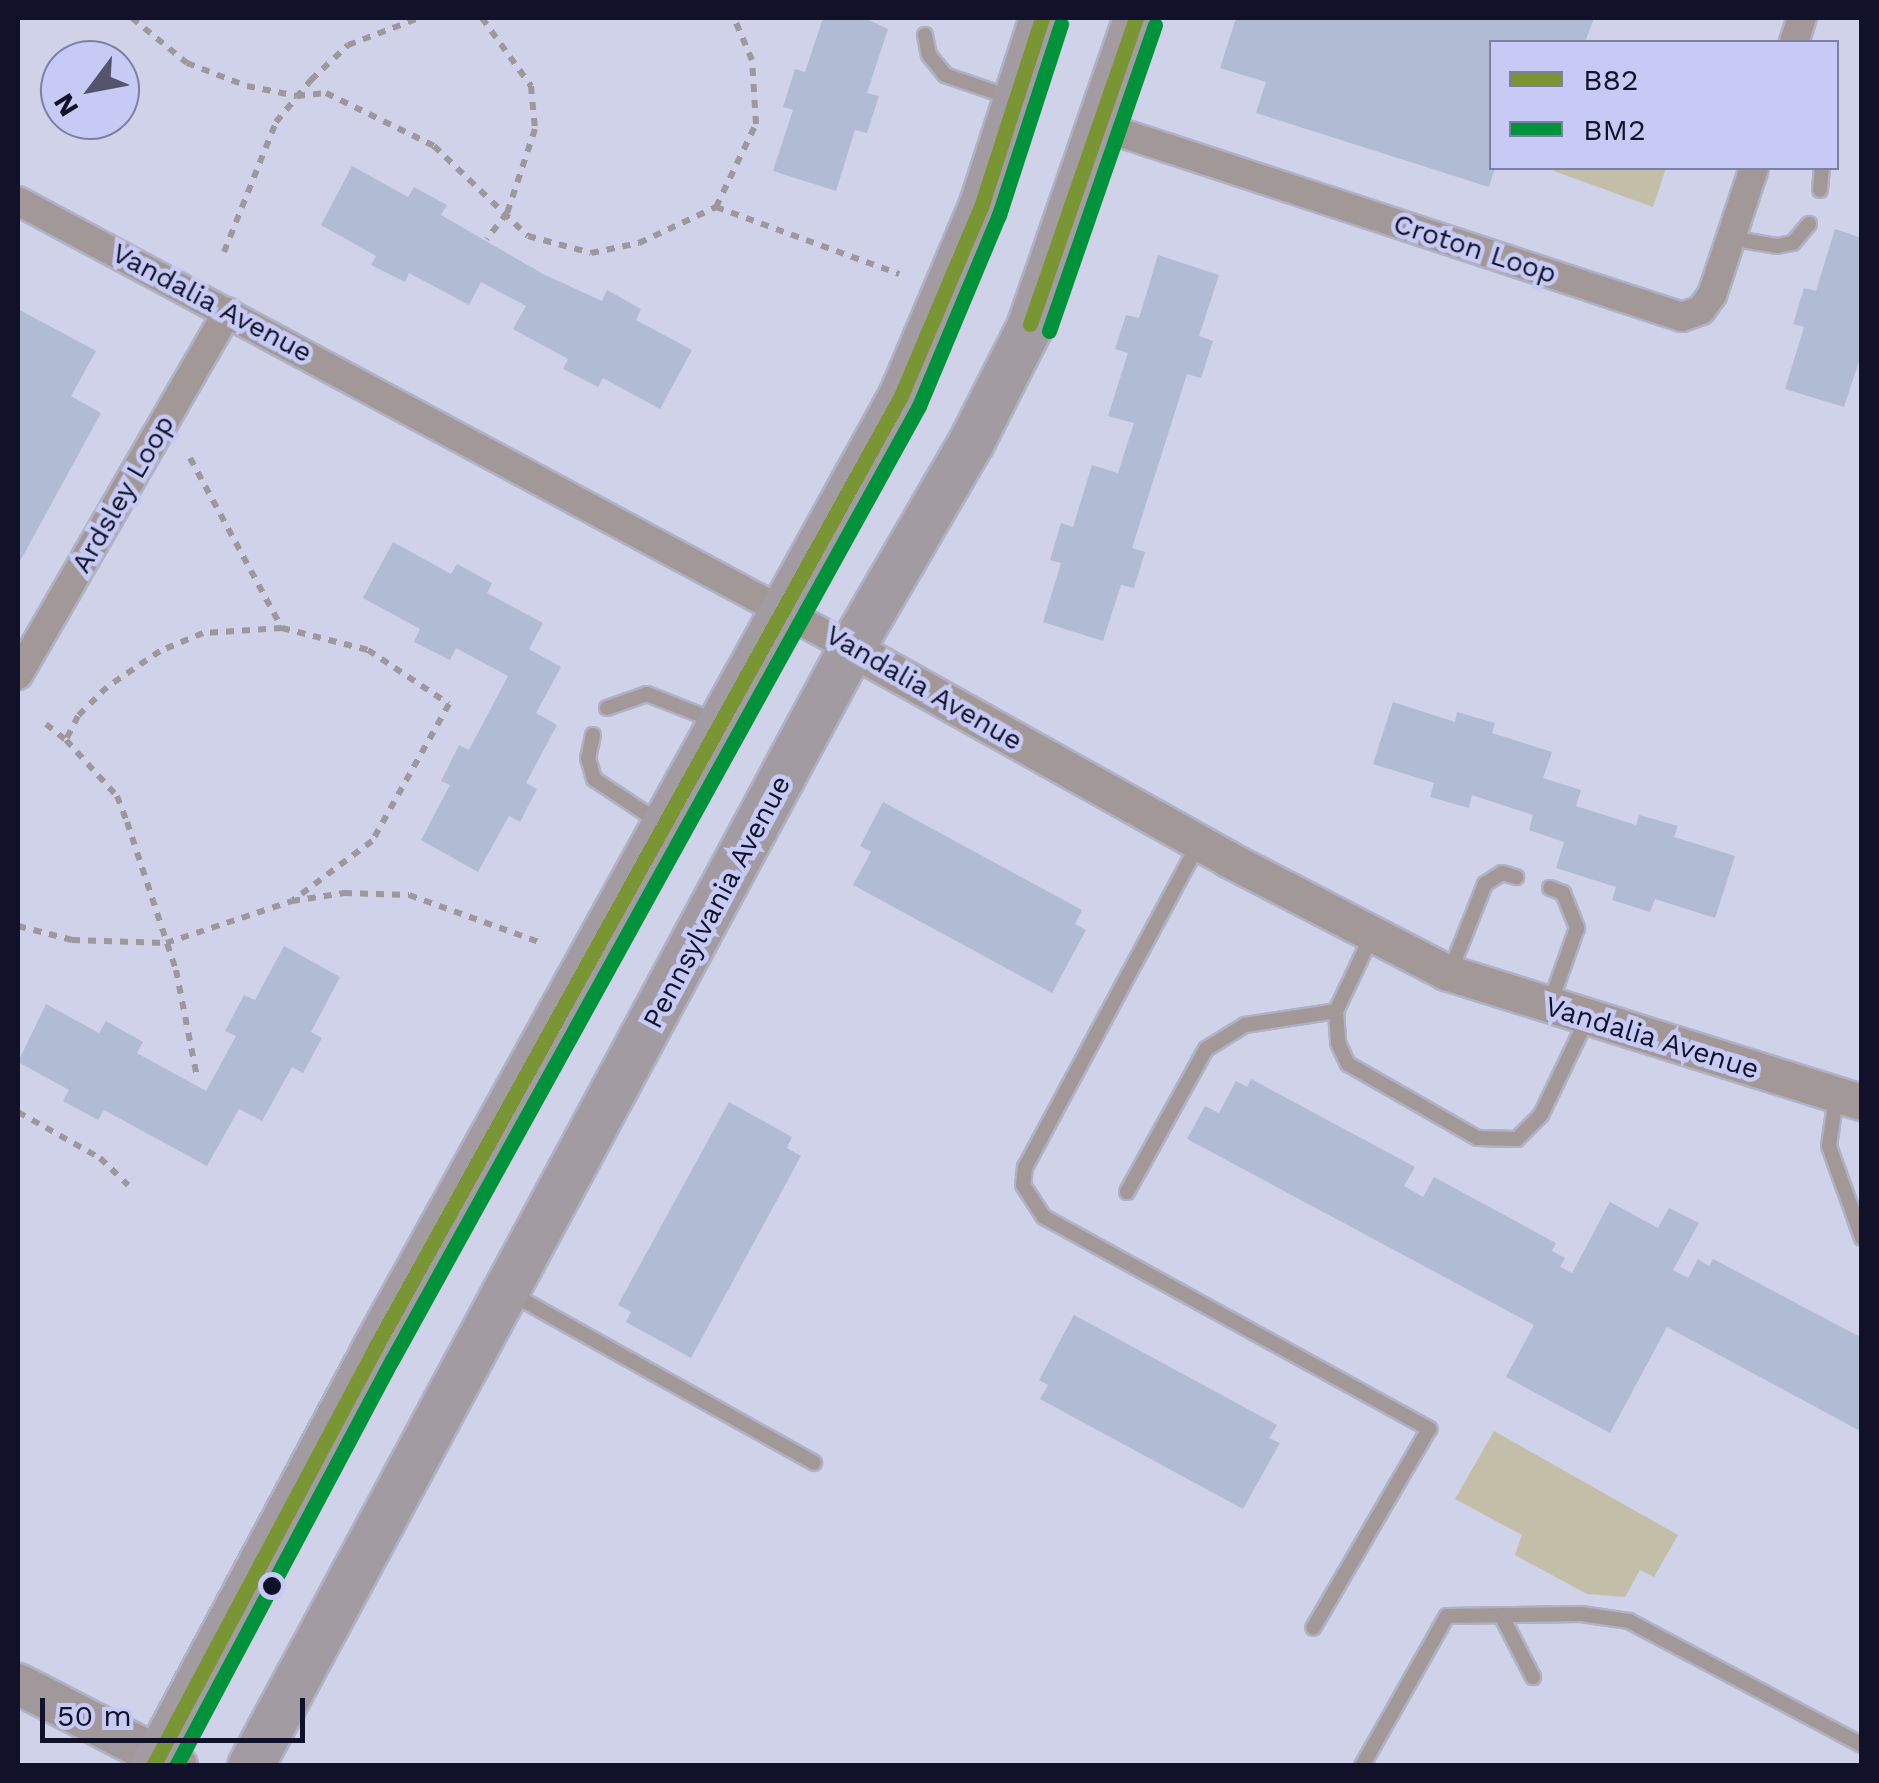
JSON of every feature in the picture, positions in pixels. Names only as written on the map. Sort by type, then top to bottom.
[{"type":"main road","points":[[18,1684],[162,1762],[786,610],[946,298],[1042,18]]},
{"type":"main road","name":"Pennsylvania Avenue","points":[[250,1766],[852,648],[1029,328],[1103,127],[1136,18]]},
{"type":"street","name":"Croton Loop","points":[[1103,127],[1682,317],[1701,310],[1712,295],[1753,170]]},
{"type":"street","name":"Vandalia Avenue","points":[[18,201],[786,610],[1199,843],[1450,974],[1849,1098]]},
{"type":"street","name":"Ardsley Loop","points":[[18,675],[228,312]]},
{"type":"lane","points":[[925,35],[928,55],[945,75],[1016,100]]},
{"type":"lane","points":[[1820,190],[1822,170]]},
{"type":"lane","points":[[1730,238],[1777,246],[1793,243],[1809,224]]},
{"type":"lane","points":[[607,708],[647,694],[722,724]]},
{"type":"lane","points":[[592,734],[588,758],[594,779],[666,826]]},
{"type":"lane","points":[[1199,843],[1025,1167],[1023,1185],[1044,1217],[1429,1429],[1313,1628]]},
{"type":"lane","points":[[1450,974],[1485,884],[1502,873],[1516,877]]},
{"type":"lane","points":[[1549,1007],[1577,928],[1562,894],[1550,888]]},
{"type":"lane","points":[[1372,935],[1336,1011],[1338,1043],[1348,1064],[1477,1138],[1517,1139],[1542,1116],[1588,1017]]},
{"type":"lane","points":[[1128,1192],[1206,1049],[1245,1025],[1336,1011]]},
{"type":"lane","points":[[1849,1098],[1829,1146],[1862,1238]]},
{"type":"lane","points":[[507,1292],[814,1463]]},
{"type":"lane","points":[[1362,1766],[1440,1621],[1501,1615],[1581,1614],[1629,1621],[1862,1745]]},
{"type":"lane","points":[[1501,1615],[1533,1677]]},
{"type":"path","points":[[132,18],[187,62],[247,86],[298,96],[326,93],[434,146],[528,236],[590,253],[639,243],[716,207],[756,124],[752,60],[734,18]]},
{"type":"path","points":[[224,252],[276,122],[348,45],[420,18]]},
{"type":"path","points":[[482,18],[532,86],[536,129],[507,213],[486,239]]},
{"type":"path","points":[[716,207],[899,274]]},
{"type":"path","points":[[190,458],[282,628]]},
{"type":"path","points":[[66,740],[87,706],[160,651],[203,634],[282,628],[368,650],[449,704],[372,841],[292,901]]},
{"type":"path","points":[[46,724],[66,740],[117,796],[188,1013],[197,1076]]},
{"type":"path","points":[[18,926],[72,940],[166,943],[292,901],[344,893],[409,895],[539,942]]},
{"type":"path","points":[[18,1112],[100,1158],[128,1185]]},
{"type":"shaded area","points":[[1551,170],[1665,170],[1653,207]]},
{"type":"shaded area","points":[[1494,1431],[1678,1535],[1654,1577],[1640,1570],[1625,1597],[1587,1594],[1515,1555],[1522,1535],[1455,1499]]},
{"type":"building","points":[[823,18],[865,18],[888,29],[867,93],[879,96],[867,133],[855,130],[836,191],[773,171],[793,110],[783,107],[795,69],[805,72]]},
{"type":"building","points":[[1236,18],[1594,18],[1586,40],[1489,40],[1489,170],[1494,170],[1489,187],[1256,113],[1266,82],[1220,68]]},
{"type":"building","points":[[352,166],[408,197],[414,187],[447,205],[441,215],[543,274],[602,301],[607,290],[641,309],[636,320],[692,350],[660,409],[603,378],[598,387],[563,369],[568,359],[513,329],[526,306],[481,282],[469,305],[409,273],[405,282],[371,265],[376,256],[321,225]]},
{"type":"building","points":[[1835,229],[1862,238],[1862,352],[1844,407],[1785,389],[1804,327],[1793,324],[1804,288],[1816,291]]},
{"type":"building","points":[[1158,255],[1219,275],[1199,336],[1213,341],[1201,378],[1187,374],[1132,548],[1145,552],[1134,588],[1121,585],[1103,641],[1043,622],[1061,563],[1050,560],[1061,523],[1073,527],[1092,465],[1118,473],[1134,423],[1108,416],[1128,353],[1115,349],[1126,315],[1139,318]]},
{"type":"building","points":[[18,309],[96,351],[71,396],[101,413],[18,565]]},
{"type":"building","points":[[393,542],[451,574],[457,564],[492,583],[487,593],[543,623],[529,649],[561,667],[536,713],[557,725],[526,783],[537,789],[520,822],[509,816],[478,872],[421,840],[450,785],[441,781],[459,745],[469,750],[508,676],[456,648],[450,660],[414,642],[420,629],[363,598]]},
{"type":"building","points":[[1393,702],[1455,722],[1457,712],[1495,723],[1492,733],[1552,752],[1543,778],[1581,790],[1576,806],[1636,825],[1639,815],[1678,826],[1674,837],[1735,856],[1715,918],[1655,899],[1650,912],[1612,900],[1616,887],[1556,868],[1564,842],[1529,830],[1533,815],[1472,795],[1469,808],[1430,797],[1434,783],[1373,764]]},
{"type":"building","points":[[883,802],[1082,910],[1075,924],[1086,930],[1052,993],[853,885],[871,852],[860,846]]},
{"type":"building","points":[[284,946],[340,977],[311,1032],[322,1038],[303,1073],[292,1067],[262,1121],[239,1109],[207,1166],[104,1110],[98,1120],[63,1101],[69,1090],[18,1062],[46,1004],[99,1033],[106,1021],[143,1042],[137,1053],[206,1091],[236,1036],[225,1031],[244,995],[255,1000]]},
{"type":"building","points":[[1251,1079],[1415,1167],[1404,1186],[1423,1197],[1434,1177],[1556,1243],[1552,1251],[1565,1258],[1560,1267],[1572,1273],[1610,1202],[1658,1228],[1669,1208],[1699,1223],[1673,1270],[1688,1278],[1698,1259],[1709,1266],[1713,1259],[1862,1338],[1862,1432],[1667,1327],[1610,1433],[1506,1377],[1534,1325],[1187,1139],[1205,1106],[1219,1113],[1236,1081],[1247,1087]]},
{"type":"building","points":[[729,1102],[792,1137],[787,1148],[801,1156],[691,1358],[626,1322],[631,1312],[618,1305]]},
{"type":"building","points":[[1074,1315],[1277,1425],[1269,1438],[1280,1443],[1243,1509],[1040,1399],[1048,1385],[1039,1380]]},
{"type":"transit line","name":"B82","points":[[153,1766],[374,1350],[901,396],[981,207],[1042,18]]},
{"type":"transit line","name":"B82","points":[[1030,324],[1136,18]]},
{"type":"transit line","name":"BM2","points":[[176,1766],[392,1360],[919,406],[999,215],[1061,24]]},
{"type":"transit line","name":"BM2","points":[[1049,331],[1155,25]]}]
